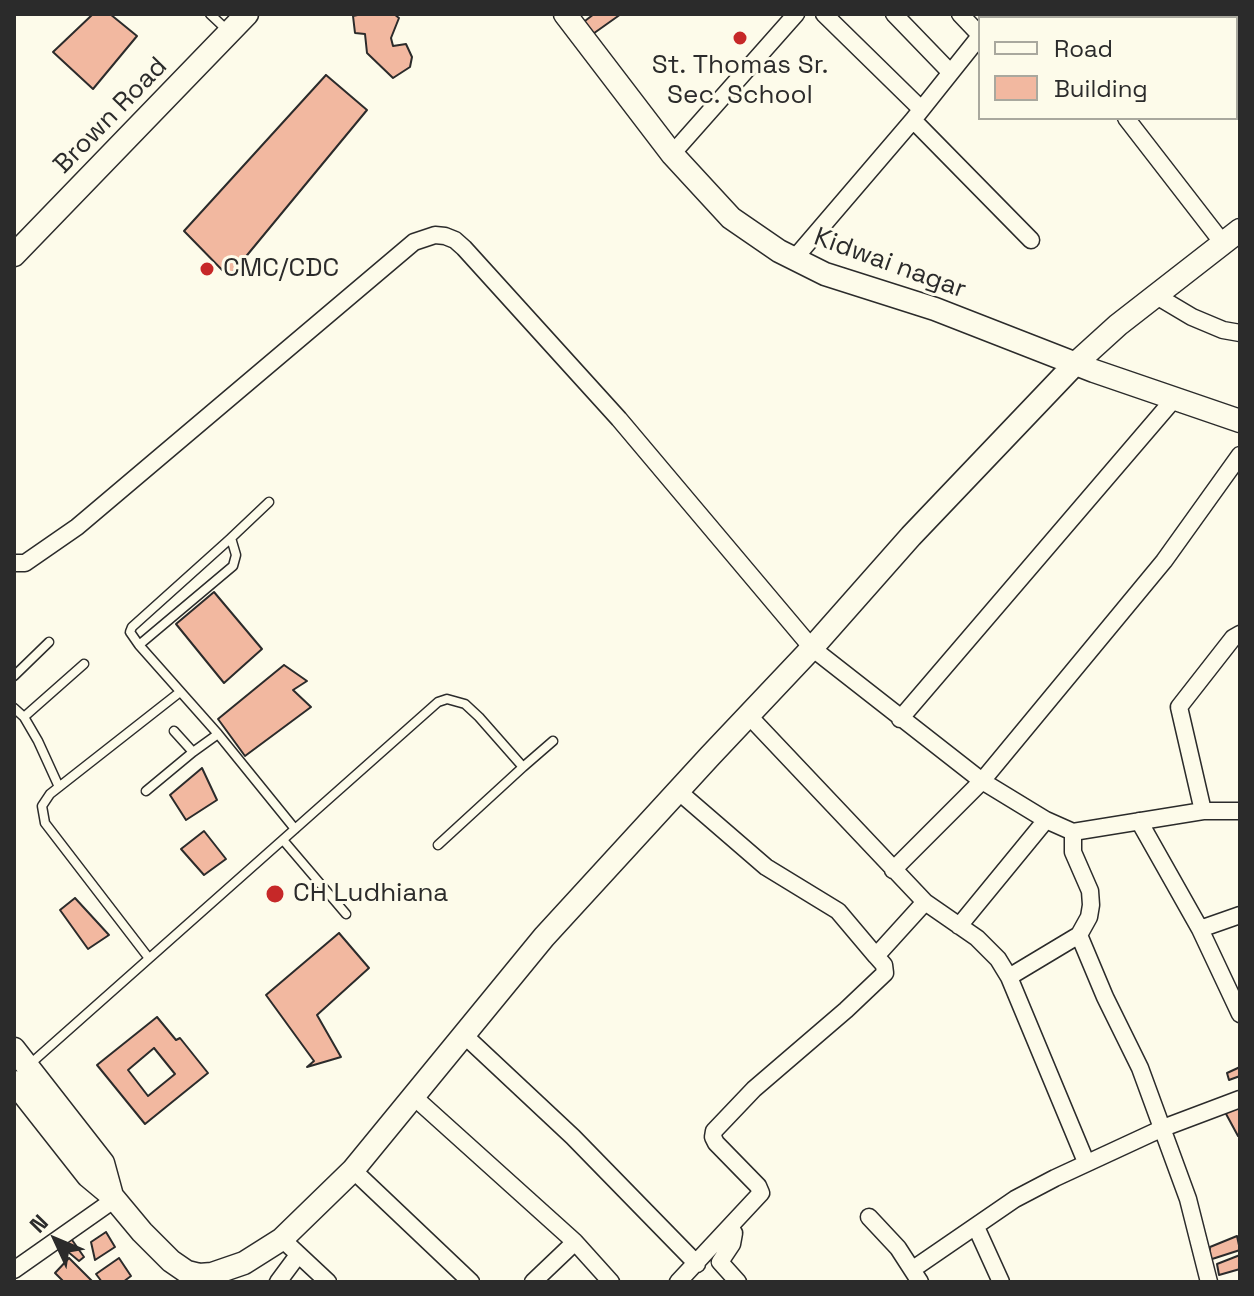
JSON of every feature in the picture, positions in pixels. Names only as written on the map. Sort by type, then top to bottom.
[{"type":"street","name":"Brown Road","points":[[15,252],[247,14]]},
{"type":"street","name":"Kidwai nagar","points":[[565,14],[672,154],[740,226],[794,259],[825,274],[935,309],[1075,364],[1240,421]]},
{"type":"street","points":[[672,154],[796,14]]},
{"type":"street","points":[[824,14],[1031,240]]},
{"type":"street","points":[[894,14],[950,72]]},
{"type":"street","points":[[794,259],[978,42],[960,14]]},
{"type":"street","points":[[17,1069],[88,1176],[113,1198],[171,1261],[187,1272],[212,1274],[244,1263],[282,1239],[353,1170],[544,937],[812,648],[911,536],[1075,364],[1155,295],[1231,236],[1128,120]]},
{"type":"street","points":[[14,563],[25,563],[77,527],[414,242],[435,235],[455,240],[485,271],[619,419],[812,648],[982,781],[1046,820],[1073,832],[1203,811],[1240,811]]},
{"type":"street","points":[[1155,295],[1192,317],[1223,330],[1240,333]]},
{"type":"street","points":[[900,719],[1174,399]]},
{"type":"street","points":[[893,870],[982,781],[1164,561],[1240,455]]},
{"type":"street","points":[[1203,811],[1179,707],[1233,638],[1240,634]]},
{"type":"street","points":[[749,716],[925,902],[977,938],[998,959],[1009,977],[1086,1162]]},
{"type":"street","points":[[678,791],[766,867],[838,911],[884,965],[885,973],[754,1089],[714,1131],[716,1143],[761,1191],[678,1282]]},
{"type":"street","points":[[959,926],[1046,820]]},
{"type":"street","points":[[1139,821],[1238,1004]]},
{"type":"street","points":[[1009,977],[1079,935],[1089,917],[1090,891],[1073,852],[1073,832]]},
{"type":"street","points":[[876,956],[925,902]]},
{"type":"street","points":[[1200,929],[1240,915]]},
{"type":"street","points":[[1079,935],[1140,1068],[1163,1128],[1188,1199],[1209,1282]]},
{"type":"street","points":[[463,1034],[573,1137],[697,1264]]},
{"type":"street","points":[[414,1097],[575,1242],[611,1282]]},
{"type":"street","points":[[869,1217],[898,1248],[917,1276],[1015,1199],[1086,1162],[1240,1099]]},
{"type":"street","points":[[353,1170],[471,1282]]},
{"type":"street","points":[[14,1270],[113,1198]]},
{"type":"street","points":[[976,1227],[1001,1282]]},
{"type":"street","points":[[730,1228],[734,1233],[732,1244],[720,1262],[738,1282]]},
{"type":"street","points":[[282,1239],[328,1282]]},
{"type":"street","points":[[533,1282],[575,1242]]},
{"type":"street","points":[[278,1282],[298,1255]]},
{"type":"lane","points":[[210,14],[230,33]]},
{"type":"lane","points":[[269,502],[130,632],[295,829]]},
{"type":"lane","points":[[139,645],[233,566],[236,555],[231,538]]},
{"type":"lane","points":[[14,676],[49,642]]},
{"type":"lane","points":[[24,717],[84,664]]},
{"type":"lane","points":[[148,957],[45,823],[42,806],[59,787],[180,692]]},
{"type":"lane","points":[[17,1069],[438,702],[447,699],[465,704],[523,767]]},
{"type":"lane","points":[[14,708],[24,717],[59,787]]},
{"type":"lane","points":[[174,731],[193,752]]},
{"type":"lane","points":[[146,791],[218,734]]},
{"type":"lane","points":[[438,845],[553,741]]},
{"type":"lane","points":[[283,840],[346,914]]},
{"type":"building","points":[[93,14],[110,14],[137,36],[93,89],[53,52]]},
{"type":"building","points":[[394,14],[399,18],[391,38],[393,46],[406,44],[412,57],[410,67],[393,78],[367,53],[365,34],[355,33],[353,16]]},
{"type":"building","points":[[594,14],[621,14],[590,36],[581,24]]},
{"type":"building","points":[[326,75],[367,110],[229,277],[184,231]]},
{"type":"building","points":[[214,592],[262,649],[224,683],[176,624]]},
{"type":"building","points":[[284,665],[307,681],[293,690],[311,707],[245,756],[218,719]]},
{"type":"building","points":[[202,768],[217,800],[186,820],[170,795]]},
{"type":"building","points":[[204,831],[226,859],[204,875],[181,849]]},
{"type":"building","points":[[75,898],[109,935],[88,949],[60,910]]},
{"type":"building","points":[[339,933],[369,968],[317,1015],[341,1057],[307,1067],[314,1061],[266,995]]},
{"type":"building","points":[[157,1017],[176,1040],[180,1038],[208,1073],[145,1124],[97,1065]],"holes":[[[154,1048],[175,1074],[148,1096],[128,1070]]]},
{"type":"building","points":[[1240,1067],[1240,1076],[1229,1080],[1227,1073]]},
{"type":"building","points":[[1240,1107],[1240,1135],[1238,1136],[1225,1112]]},
{"type":"building","points":[[106,1232],[115,1247],[95,1260],[91,1242]]},
{"type":"building","points":[[1237,1236],[1240,1250],[1209,1260],[1210,1247]]},
{"type":"building","points":[[70,1237],[84,1257],[79,1261],[61,1246]]},
{"type":"building","points":[[1240,1255],[1240,1269],[1219,1275],[1217,1264]]},
{"type":"building","points":[[69,1258],[93,1282],[64,1282],[55,1273]]},
{"type":"building","points":[[119,1258],[131,1276],[123,1282],[102,1282],[96,1274]]},
{"type":"place","name":"St. Thomas Sr. Sec. School","points":[[740,38]]},
{"type":"place","name":"CMC/CDC","points":[[207,269]]},
{"type":"place","name":"CH Ludhiana","points":[[275,894]]}]
